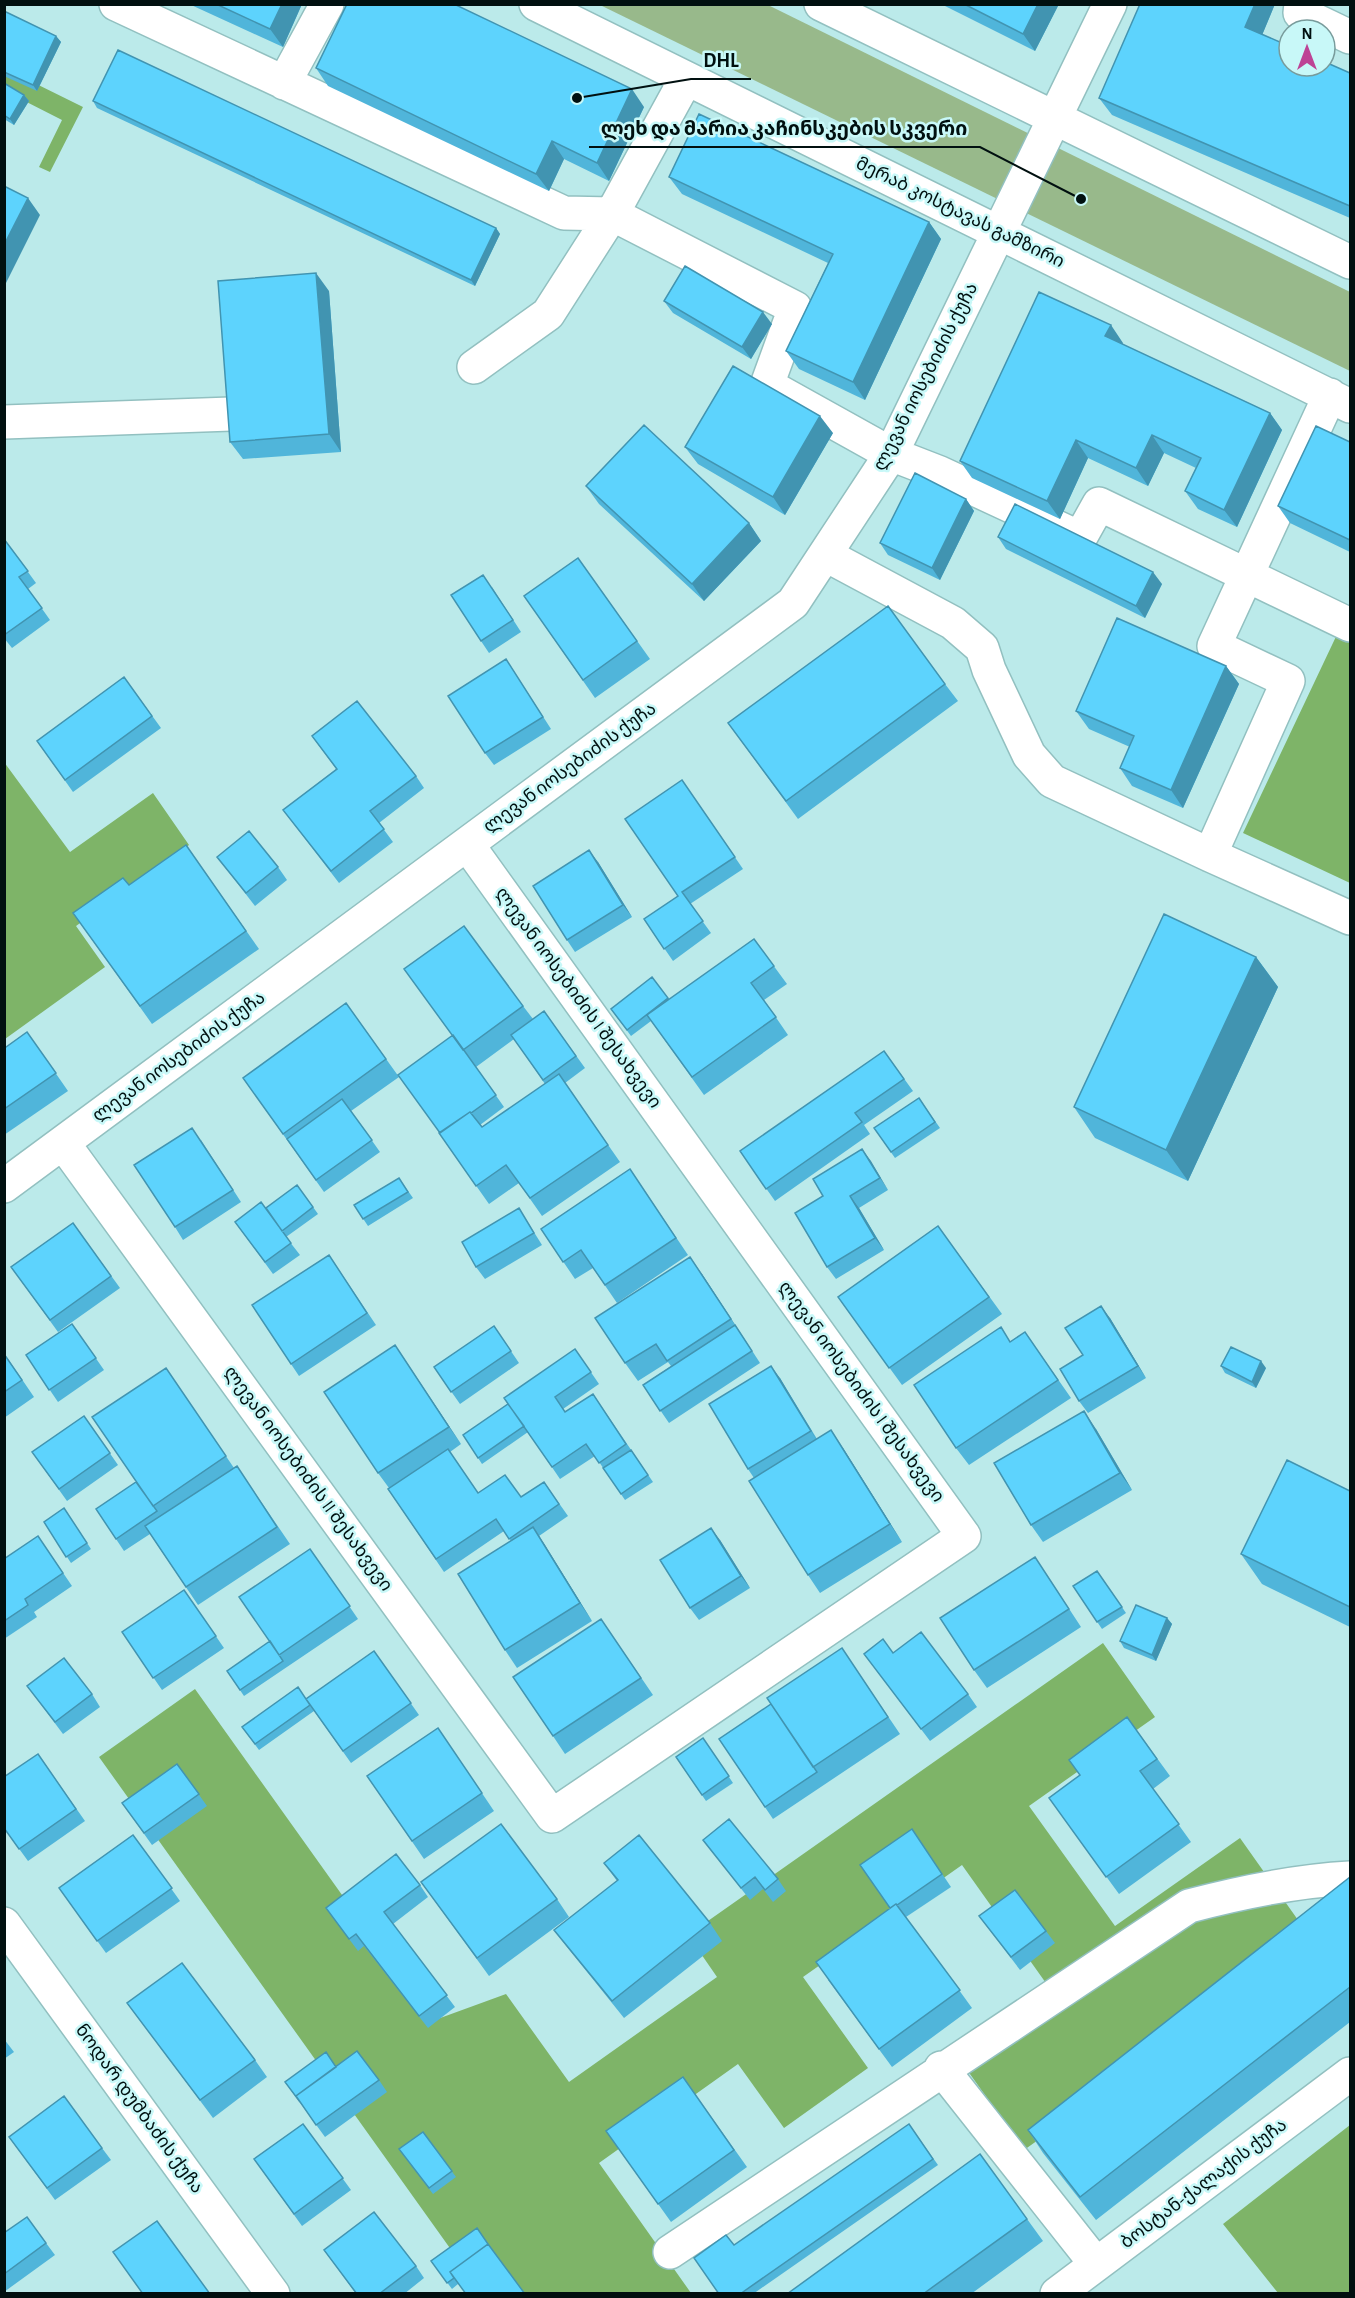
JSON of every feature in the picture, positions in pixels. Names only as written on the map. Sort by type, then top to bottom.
[{"type":"street","points":[[116,4],[564,213],[612,214],[795,308],[767,385],[891,454],[940,473],[1080,538],[1099,504],[1350,625]]},
{"type":"street","points":[[284,83],[327,4]]},
{"type":"street","name":"მერაბ კოსტავას გამზირი","points":[[537,4],[1340,401]]},
{"type":"street","points":[[821,4],[1350,262]]},
{"type":"street","name":"ლევან იოსებიძის ქუჩა","points":[[4,1186],[793,603],[891,454],[1110,4]]},
{"type":"street","points":[[1301,4],[1300,13],[1350,37]]},
{"type":"street","points":[[474,367],[548,314],[612,214],[686,78]]},
{"type":"street","points":[[1210,855],[1288,681],[1214,646],[1248,575],[1340,401]]},
{"type":"street","points":[[4,422],[231,414]]},
{"type":"street","points":[[826,555],[953,623],[982,648],[989,670],[1029,755],[1052,781],[1350,918]]},
{"type":"street","name":"ლევან იოსებიძის I შესახვევი","points":[[467,844],[964,1536],[552,1816]]},
{"type":"street","name":"ლევან იოსებიძის II შესახვევი","points":[[63,1143],[552,1816]]},
{"type":"street","points":[[670,2252],[941,2068],[1189,1906],[1247,1890],[1313,1880],[1350,1878]]},
{"type":"street","name":"ნოდარ დუმბაძის ქუჩა","points":[[4,1924],[273,2294]]},
{"type":"street","points":[[941,2068],[1096,2264]]},
{"type":"street","name":"ბოსტან-ქალაქის ქუჩა","points":[[1057,2294],[1350,2074]]},
{"type":"green space","points":[[600,5],[768,5],[1350,292],[1350,371]]},
{"type":"green space","points":[[4,68],[83,107],[50,172],[39,167],[62,120],[5,91]]},
{"type":"green space","points":[[1350,607],[1350,883],[1243,833]]},
{"type":"green space","points":[[4,762],[70,852],[153,793],[189,845],[76,926],[105,967],[5,1039]]},
{"type":"green space","points":[[1103,1643],[1155,1717],[1029,1806],[1115,1926],[1240,1838],[1315,1944],[1024,2150],[965,2067],[1058,2000],[962,1865],[803,1977],[868,2068],[784,2128],[738,2064],[599,2163],[691,2293],[482,2293],[99,1757],[195,1689],[432,2021],[506,1994],[569,2082],[717,1977],[688,1935]]},
{"type":"green space","points":[[1350,2125],[1350,2293],[1278,2293],[1223,2224]]},
{"type":"building","points":[[216,4],[282,4],[270,29]]},
{"type":"building","points":[[347,4],[454,4],[632,89],[597,163],[552,141],[536,174],[316,68]]},
{"type":"building","points":[[964,4],[1038,4],[1023,34]]},
{"type":"building","points":[[1140,4],[1255,4],[1245,27],[1277,41],[1277,78],[1337,78],[1337,67],[1350,73],[1350,206],[1099,98]]},
{"type":"building","points":[[4,11],[56,36],[33,85],[4,72]]},
{"type":"building","points":[[118,50],[496,228],[471,280],[93,101]]},
{"type":"building","points":[[4,83],[24,95],[10,119],[4,115]]},
{"type":"building","points":[[699,114],[929,222],[853,382],[786,351],[833,254],[669,177]]},
{"type":"building","points":[[4,186],[28,198],[4,245]]},
{"type":"building","points":[[685,266],[763,312],[742,347],[664,301]]},
{"type":"building","points":[[316,273],[329,434],[230,442],[218,281]]},
{"type":"building","points":[[1039,292],[1111,325],[1105,336],[1270,413],[1224,510],[1185,491],[1201,458],[1152,435],[1136,468],[1076,440],[1047,501],[960,461]]},
{"type":"building","points":[[733,366],[820,416],[773,497],[685,447]]},
{"type":"building","points":[[644,425],[749,523],[692,584],[586,486]]},
{"type":"building","points":[[1316,426],[1350,442],[1350,540],[1278,506]]},
{"type":"building","points":[[915,473],[966,499],[932,568],[880,543]]},
{"type":"building","points":[[1015,504],[1153,572],[1136,606],[998,537]]},
{"type":"building","points":[[4,539],[28,571],[19,577],[42,608],[4,635]]},
{"type":"building","points":[[578,558],[637,641],[583,680],[524,596]]},
{"type":"building","points":[[483,575],[513,620],[481,641],[451,595]]},
{"type":"building","points":[[888,606],[945,684],[786,801],[728,723]]},
{"type":"building","points":[[1117,618],[1226,666],[1171,790],[1120,768],[1134,736],[1076,711]]},
{"type":"building","points":[[506,659],[543,717],[485,753],[448,696]]},
{"type":"building","points":[[124,677],[152,716],[65,780],[37,741]]},
{"type":"building","points":[[357,701],[416,776],[370,811],[384,829],[331,871],[283,810],[337,769],[312,736]]},
{"type":"building","points":[[682,780],[735,857],[682,892],[703,921],[664,949],[644,919],[678,896],[625,819]]},
{"type":"building","points":[[249,831],[278,867],[246,893],[217,857]]},
{"type":"building","points":[[186,845],[246,931],[140,1006],[73,913],[123,878],[129,885]]},
{"type":"building","points":[[589,850],[623,905],[567,940],[533,886]]},
{"type":"building","points":[[1164,914],[1256,957],[1166,1150],[1074,1107]]},
{"type":"building","points":[[464,926],[523,1006],[463,1050],[404,969]]},
{"type":"building","points":[[754,939],[774,966],[751,983],[776,1017],[692,1077],[647,1015]]},
{"type":"building","points":[[652,977],[668,998],[627,1030],[611,1009]]},
{"type":"building","points":[[346,1003],[386,1059],[283,1134],[243,1078]]},
{"type":"building","points":[[544,1011],[576,1056],[543,1080],[511,1035]]},
{"type":"building","points":[[27,1032],[56,1073],[4,1109],[4,1045],[6,1047]]},
{"type":"building","points":[[453,1035],[496,1095],[440,1133],[398,1075]]},
{"type":"building","points":[[884,1051],[904,1079],[855,1113],[862,1122],[766,1189],[740,1151]]},
{"type":"building","points":[[559,1074],[608,1145],[530,1198],[506,1165],[476,1186],[439,1133],[470,1112],[482,1127]]},
{"type":"building","points":[[919,1098],[935,1122],[891,1152],[874,1128]]},
{"type":"building","points":[[342,1099],[372,1140],[316,1180],[287,1139]]},
{"type":"building","points":[[192,1128],[233,1190],[175,1227],[134,1165]]},
{"type":"building","points":[[862,1149],[880,1178],[850,1196],[875,1238],[827,1267],[795,1213],[823,1196],[813,1179]]},
{"type":"building","points":[[630,1169],[676,1238],[605,1285],[581,1250],[563,1262],[541,1229]]},
{"type":"building","points":[[399,1178],[408,1192],[363,1219],[354,1205]]},
{"type":"building","points":[[297,1185],[313,1207],[282,1231],[266,1208]]},
{"type":"building","points":[[261,1202],[291,1243],[265,1262],[235,1222]]},
{"type":"building","points":[[519,1208],[534,1233],[476,1267],[462,1242]]},
{"type":"building","points":[[73,1223],[111,1276],[50,1320],[11,1267]]},
{"type":"building","points":[[938,1226],[989,1297],[889,1368],[838,1297]]},
{"type":"building","points":[[329,1255],[367,1313],[291,1364],[252,1305]]},
{"type":"building","points":[[690,1257],[731,1319],[667,1361],[656,1344],[625,1363],[595,1318]]},
{"type":"building","points":[[1101,1306],[1138,1366],[1079,1401],[1060,1369],[1083,1355],[1065,1328]]},
{"type":"building","points":[[72,1324],[96,1358],[49,1390],[26,1355]]},
{"type":"building","points":[[735,1325],[752,1351],[660,1411],[643,1385]]},
{"type":"building","points":[[494,1326],[511,1351],[451,1392],[434,1367]]},
{"type":"building","points":[[1001,1327],[1010,1342],[1025,1332],[1058,1380],[956,1448],[914,1385]]},
{"type":"building","points":[[395,1345],[449,1427],[378,1473],[324,1392]]},
{"type":"building","points":[[1231,1347],[1261,1361],[1252,1382],[1221,1366]]},
{"type":"building","points":[[575,1349],[591,1372],[555,1397],[565,1412],[593,1394],[626,1444],[599,1463],[586,1444],[552,1467],[504,1398]]},
{"type":"building","points":[[4,1354],[22,1380],[4,1392]]},
{"type":"building","points":[[771,1366],[811,1431],[748,1469],[709,1404]]},
{"type":"building","points":[[166,1368],[226,1456],[153,1506],[92,1417]]},
{"type":"building","points":[[508,1404],[524,1426],[478,1458],[463,1435]]},
{"type":"building","points":[[1084,1411],[1120,1473],[1031,1525],[994,1463]]},
{"type":"building","points":[[84,1416],[110,1453],[59,1489],[32,1452]]},
{"type":"building","points":[[831,1430],[890,1524],[808,1575],[749,1481]]},
{"type":"building","points":[[448,1449],[478,1493],[505,1475],[521,1497],[544,1482],[559,1504],[509,1539],[496,1519],[436,1559],[388,1489]]},
{"type":"building","points":[[631,1450],[648,1475],[621,1494],[603,1468]]},
{"type":"building","points":[[1287,1460],[1350,1491],[1350,1607],[1241,1554]]},
{"type":"building","points":[[237,1466],[277,1527],[186,1587],[145,1526]]},
{"type":"building","points":[[136,1482],[157,1511],[116,1539],[96,1509]]},
{"type":"building","points":[[64,1508],[87,1543],[66,1557],[44,1522]]},
{"type":"building","points":[[533,1527],[580,1603],[505,1650],[458,1574]]},
{"type":"building","points":[[711,1528],[741,1576],[690,1608],[660,1560]]},
{"type":"building","points":[[38,1536],[63,1573],[25,1599],[28,1605],[4,1621],[4,1559]]},
{"type":"building","points":[[310,1549],[350,1606],[279,1655],[239,1597]]},
{"type":"building","points":[[1035,1557],[1069,1609],[974,1670],[940,1618]]},
{"type":"building","points":[[1097,1571],[1122,1607],[1097,1622],[1073,1586]]},
{"type":"building","points":[[184,1590],[216,1636],[153,1678],[122,1632]]},
{"type":"building","points":[[1136,1605],[1167,1618],[1152,1655],[1120,1641]]},
{"type":"building","points":[[601,1619],[641,1678],[553,1736],[513,1677]]},
{"type":"building","points":[[921,1632],[968,1694],[921,1729],[864,1654],[883,1639],[893,1653]]},
{"type":"building","points":[[270,1641],[283,1661],[240,1690],[227,1671]]},
{"type":"building","points":[[842,1648],[888,1717],[813,1767],[767,1698]]},
{"type":"building","points":[[374,1651],[411,1703],[343,1751],[306,1699]]},
{"type":"building","points":[[64,1658],[92,1694],[55,1722],[27,1686]]},
{"type":"building","points":[[298,1687],[310,1705],[255,1744],[242,1727]]},
{"type":"building","points":[[771,1704],[817,1772],[765,1807],[719,1739]]},
{"type":"building","points":[[1127,1717],[1157,1759],[1140,1771],[1179,1824],[1106,1877],[1049,1798],[1080,1775],[1069,1760]]},
{"type":"building","points":[[438,1728],[482,1793],[412,1841],[367,1776]]},
{"type":"building","points":[[703,1738],[729,1776],[702,1795],[676,1757]]},
{"type":"building","points":[[38,1754],[76,1809],[19,1849],[4,1828],[4,1777]]},
{"type":"building","points":[[177,1764],[199,1794],[144,1833],[122,1803]]},
{"type":"building","points":[[729,1819],[778,1879],[765,1890],[755,1877],[741,1888],[703,1840]]},
{"type":"building","points":[[501,1824],[557,1899],[477,1958],[421,1882]]},
{"type":"building","points":[[912,1829],[942,1874],[890,1908],[860,1865]]},
{"type":"building","points":[[133,1835],[172,1888],[97,1941],[59,1888]]},
{"type":"building","points":[[639,1835],[710,1923],[612,2001],[554,1930],[618,1880],[604,1863]]},
{"type":"building","points":[[396,1854],[420,1885],[384,1912],[447,1995],[419,2016],[356,1934],[349,1939],[326,1908]]},
{"type":"building","points":[[1350,1877],[1350,1987],[1080,2197],[1028,2130]]},
{"type":"building","points":[[1015,1890],[1046,1931],[1011,1957],[979,1916]]},
{"type":"building","points":[[896,1904],[960,1990],[879,2049],[816,1962]]},
{"type":"building","points":[[182,1963],[255,2060],[200,2100],[127,2003]]},
{"type":"building","points":[[357,2051],[379,2080],[316,2125],[296,2096]]},
{"type":"building","points":[[326,2052],[336,2067],[296,2096],[300,2102],[285,2082]]},
{"type":"building","points":[[683,2077],[734,2150],[658,2204],[606,2131]]},
{"type":"building","points":[[64,2096],[102,2148],[47,2188],[9,2137]]},
{"type":"building","points":[[303,2124],[343,2178],[294,2214],[254,2159]]},
{"type":"building","points":[[909,2124],[933,2159],[740,2294],[719,2294],[694,2258],[726,2235],[734,2245]]},
{"type":"building","points":[[423,2132],[452,2171],[429,2188],[399,2149]]},
{"type":"building","points":[[980,2154],[1027,2219],[923,2294],[787,2294]]},
{"type":"building","points":[[374,2212],[416,2266],[379,2294],[357,2294],[324,2250]]},
{"type":"building","points":[[27,2217],[46,2243],[4,2274],[4,2233]]},
{"type":"building","points":[[157,2221],[210,2294],[143,2294],[113,2252]]},
{"type":"building","points":[[477,2228],[488,2244],[450,2272],[454,2278],[447,2283],[431,2261]]},
{"type":"building","points":[[488,2244],[525,2294],[466,2294],[450,2272]]},
{"type":"place","name":"DHL","points":[[577,98]]},
{"type":"place","name":"ლეხ და მარია კაჩინსკების სკვერი","points":[[1081,199]]}]
